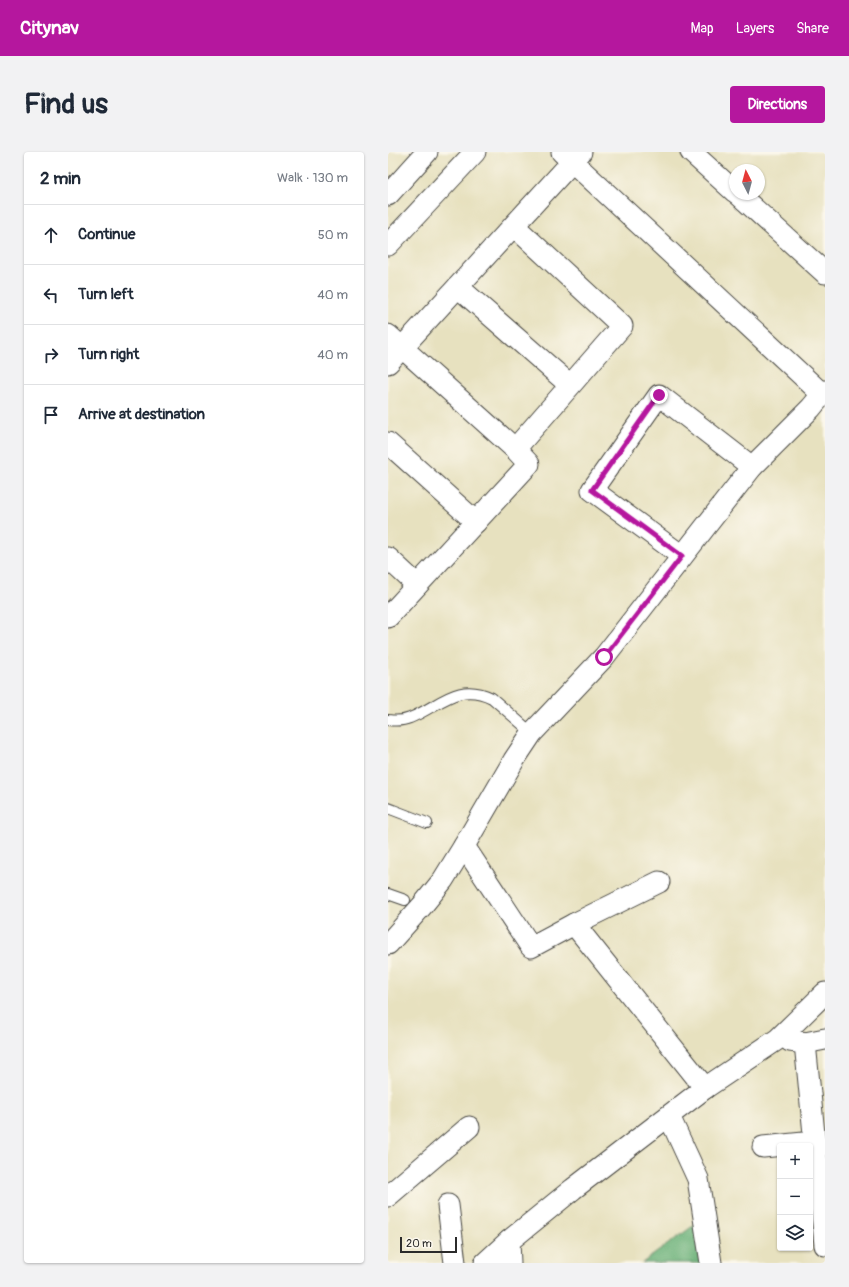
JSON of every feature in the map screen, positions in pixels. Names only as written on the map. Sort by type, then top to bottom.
[{"type":"street","points":[[388,196],[427,152]]},
{"type":"street","points":[[388,245],[475,152]]},
{"type":"street","points":[[691,152],[729,187]]},
{"type":"street","points":[[388,617],[529,464],[515,449],[393,349],[458,287],[514,226],[572,155],[823,392],[811,408],[752,467],[604,657],[532,733],[514,760],[443,880],[388,944]]},
{"type":"street","points":[[745,200],[825,273]]},
{"type":"street","points":[[514,226],[622,326],[515,449]]},
{"type":"street","points":[[458,287],[570,385]]},
{"type":"street","points":[[682,556],[592,490],[659,395],[752,467]]},
{"type":"street","points":[[388,443],[476,522]]},
{"type":"street","points":[[388,558],[418,585]]},
{"type":"street","points":[[464,846],[531,947],[659,882]]},
{"type":"street","points":[[574,924],[705,1088]]},
{"type":"street","points":[[485,1263],[509,1241],[573,1189],[705,1088],[778,1039],[825,993]]},
{"type":"street","points":[[778,1039],[805,1043],[825,1039]]},
{"type":"street","points":[[805,1043],[825,1245]]},
{"type":"street","points":[[669,1116],[698,1180],[711,1263]]},
{"type":"street","points":[[388,1196],[469,1128]]},
{"type":"street","points":[[763,1147],[814,1142]]},
{"type":"street","points":[[448,1205],[455,1263]]},
{"type":"street","points":[[509,1241],[510,1263]]},
{"type":"lane","points":[[388,720],[409,719],[449,696],[473,692],[484,694],[492,698],[532,733]]},
{"type":"lane","points":[[388,808],[427,822]]},
{"type":"lane","points":[[388,894],[405,900]]},
{"type":"green space","points":[[697,1223],[701,1263],[642,1263]]},
{"type":"route","points":[[604,657],[682,556],[592,490],[659,395]]}]
